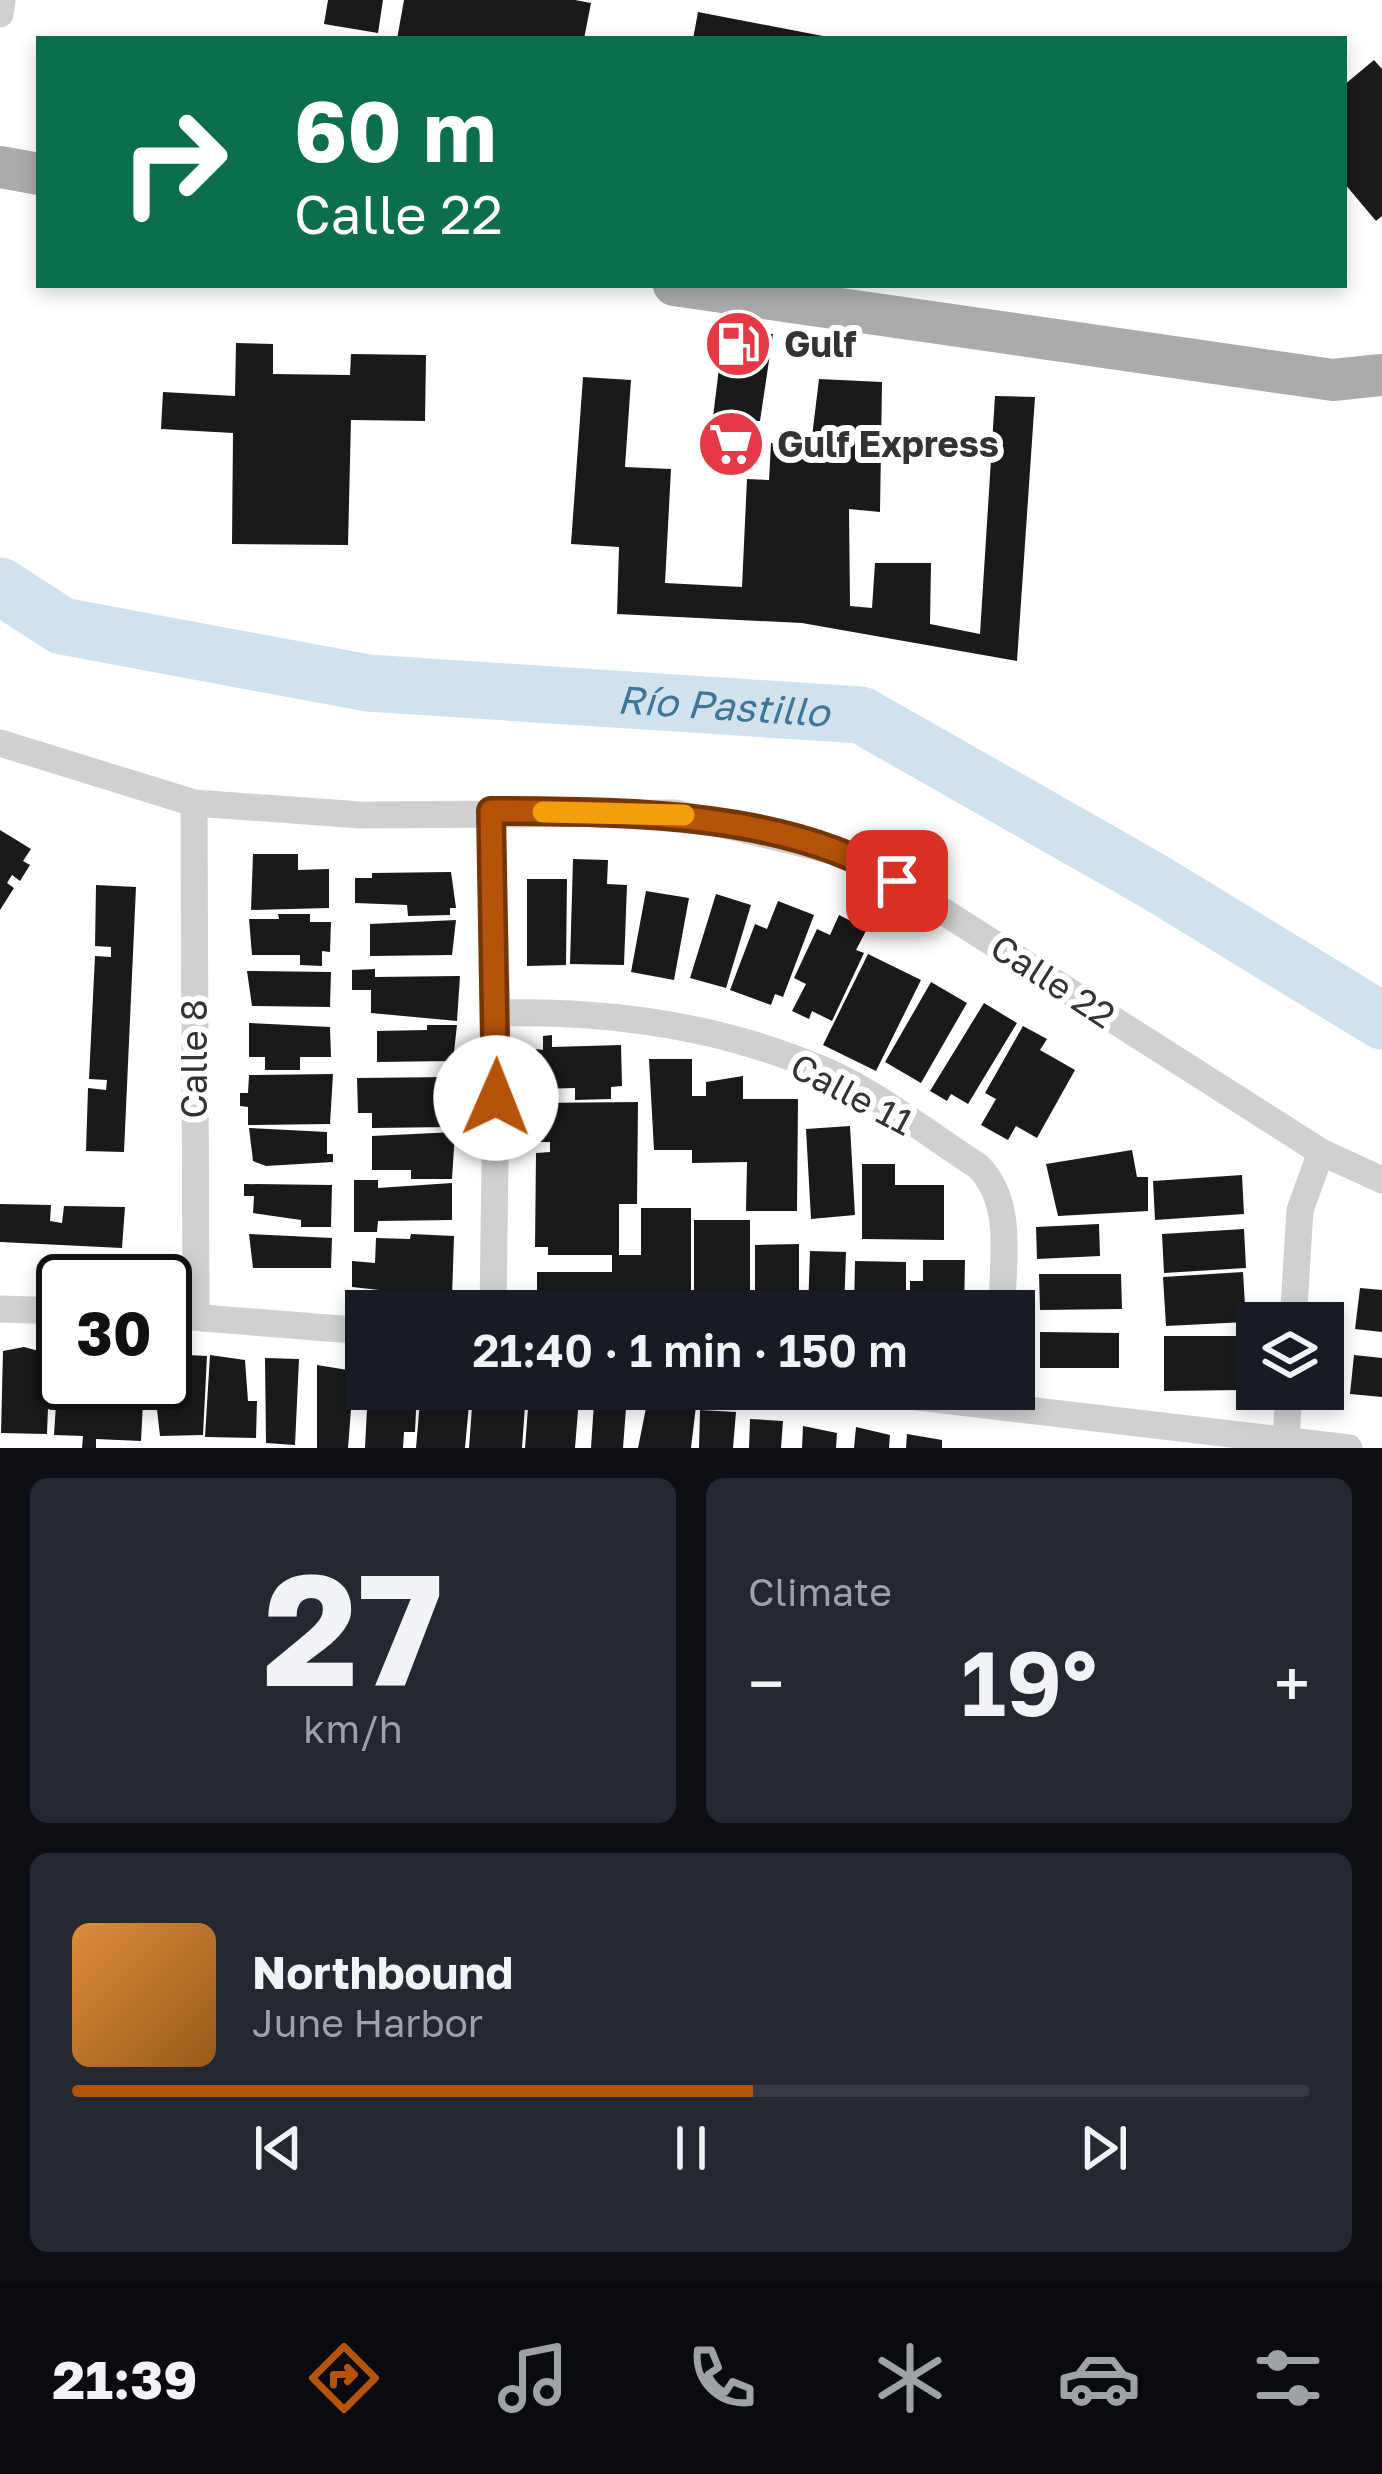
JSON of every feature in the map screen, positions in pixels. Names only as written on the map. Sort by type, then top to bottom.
[{"type":"main road","points":[[0,167],[36,173]]},
{"type":"main road","points":[[695,288],[1333,380],[1382,375]]},
{"type":"street","points":[[0,14],[2,0]]},
{"type":"street","name":"Calle 22","points":[[0,743],[194,803],[361,815],[675,813],[858,857],[1321,1152],[1382,1180]]},
{"type":"street","name":"Calle 8","points":[[194,803],[196,1316]]},
{"type":"street","points":[[491,811],[497,1013],[494,1290]]},
{"type":"street","name":"Calle 11","points":[[497,1013],[558,1011],[633,1019],[733,1038],[825,1070],[978,1166],[993,1181],[1002,1202],[1002,1290]]},
{"type":"street","points":[[1294,1302],[1300,1210],[1321,1152]]},
{"type":"street","points":[[0,1309],[36,1310]]},
{"type":"street","points":[[192,1316],[345,1329]]},
{"type":"street","points":[[1035,1404],[1349,1448]]},
{"type":"street","points":[[1286,1441],[1288,1410]]},
{"type":"building","points":[[328,0],[383,0],[378,33],[324,24]]},
{"type":"building","points":[[404,0],[591,3],[585,36],[398,36]]},
{"type":"building","points":[[698,12],[823,36],[694,36]]},
{"type":"building","points":[[1374,60],[1382,69],[1382,216],[1376,221],[1347,187],[1347,82]]},
{"type":"building","points":[[724,327],[773,334],[760,421],[755,421],[744,472],[707,466]]},
{"type":"building","points":[[236,343],[273,344],[273,374],[350,375],[351,354],[426,355],[425,421],[351,420],[348,545],[232,544],[233,433],[161,429],[163,392],[235,396]]},
{"type":"building","points":[[583,377],[631,380],[625,467],[671,469],[665,583],[742,587],[747,479],[769,480],[771,443],[811,445],[819,379],[882,382],[880,512],[849,509],[850,606],[872,608],[875,563],[931,563],[930,624],[980,634],[995,396],[1035,397],[1017,661],[802,623],[617,614],[619,547],[571,544]]},
{"type":"building","points":[[0,830],[31,849],[23,861],[30,865],[20,881],[12,875],[7,883],[14,888],[0,910]]},
{"type":"building","points":[[253,854],[298,854],[298,870],[329,869],[329,908],[251,910]]},
{"type":"building","points":[[573,859],[608,860],[607,884],[627,885],[624,965],[570,964]]},
{"type":"building","points":[[451,872],[456,908],[450,908],[450,915],[408,916],[407,905],[355,903],[355,878],[372,878],[372,873]]},
{"type":"building","points":[[527,879],[567,879],[566,965],[527,966]]},
{"type":"building","points":[[96,885],[136,887],[124,1152],[86,1151],[88,1088],[106,1090],[107,1080],[89,1079],[95,956],[111,957],[111,947],[95,946]]},
{"type":"building","points":[[646,891],[689,898],[674,980],[631,972]]},
{"type":"building","points":[[716,894],[751,905],[726,988],[690,978]]},
{"type":"building","points":[[778,901],[814,915],[783,997],[775,994],[771,1005],[730,990],[755,924],[767,929]]},
{"type":"building","points":[[278,914],[310,914],[310,922],[331,922],[330,952],[322,951],[322,966],[300,965],[300,955],[252,955],[249,919],[279,919]]},
{"type":"building","points":[[839,915],[867,929],[856,950],[864,953],[832,1021],[812,1011],[809,1019],[792,1011],[806,984],[794,978],[817,929],[830,935]]},
{"type":"building","points":[[456,920],[452,955],[370,956],[370,924]]},
{"type":"building","points":[[868,954],[921,980],[876,1071],[823,1045]]},
{"type":"building","points":[[375,969],[375,977],[460,976],[457,1021],[371,1013],[371,990],[352,990],[352,970]]},
{"type":"building","points":[[247,971],[331,972],[330,1007],[252,1006]]},
{"type":"building","points":[[931,982],[967,1003],[921,1083],[885,1062]]},
{"type":"building","points":[[984,1003],[1017,1023],[968,1104],[951,1094],[947,1101],[930,1091]]},
{"type":"building","points":[[249,1023],[330,1027],[331,1057],[300,1057],[300,1070],[265,1070],[265,1057],[249,1057]]},
{"type":"building","points":[[427,1025],[457,1025],[453,1061],[377,1062],[377,1031],[427,1030]]},
{"type":"building","points":[[1023,1026],[1047,1039],[1040,1050],[1075,1070],[1037,1138],[1016,1126],[1008,1140],[981,1125],[996,1099],[985,1093]]},
{"type":"building","points":[[552,1035],[552,1047],[621,1045],[622,1086],[611,1087],[611,1099],[575,1100],[575,1088],[537,1089],[536,1049],[543,1050],[543,1036]]},
{"type":"building","points":[[649,1059],[692,1059],[692,1096],[706,1096],[706,1082],[743,1076],[743,1099],[798,1099],[797,1211],[746,1211],[747,1162],[692,1163],[692,1150],[654,1150]]},
{"type":"building","points":[[333,1074],[330,1124],[248,1125],[248,1107],[240,1106],[240,1093],[248,1093],[249,1075]]},
{"type":"building","points":[[452,1077],[453,1127],[372,1128],[372,1113],[358,1113],[357,1078]]},
{"type":"building","points":[[638,1102],[637,1204],[619,1204],[619,1255],[641,1255],[641,1208],[691,1208],[691,1290],[537,1290],[537,1272],[612,1272],[612,1255],[548,1255],[548,1247],[535,1247],[536,1153],[550,1152],[550,1142],[532,1142],[532,1103]]},
{"type":"building","points":[[850,1126],[855,1215],[811,1219],[806,1129]]},
{"type":"building","points":[[249,1128],[327,1132],[327,1154],[333,1154],[333,1162],[266,1166],[253,1161]]},
{"type":"building","points":[[455,1132],[452,1179],[411,1179],[411,1170],[372,1170],[372,1136]]},
{"type":"building","points":[[1132,1150],[1137,1177],[1148,1177],[1148,1211],[1058,1216],[1046,1164]]},
{"type":"building","points":[[862,1164],[895,1164],[895,1185],[944,1185],[944,1240],[862,1239]]},
{"type":"building","points":[[1242,1175],[1244,1214],[1155,1220],[1153,1181]]},
{"type":"building","points":[[354,1180],[378,1180],[378,1188],[452,1183],[452,1220],[378,1221],[377,1232],[354,1232]]},
{"type":"building","points":[[244,1184],[332,1185],[331,1227],[301,1227],[301,1220],[253,1213],[254,1196],[244,1196]]},
{"type":"building","points":[[0,1204],[51,1205],[50,1221],[62,1223],[64,1206],[125,1207],[122,1248],[0,1242]]},
{"type":"building","points":[[694,1220],[750,1220],[750,1290],[694,1290]]},
{"type":"building","points":[[1099,1224],[1100,1256],[1037,1259],[1036,1227]]},
{"type":"building","points":[[1244,1229],[1246,1268],[1164,1273],[1162,1234]]},
{"type":"building","points":[[249,1234],[332,1238],[331,1268],[253,1268]]},
{"type":"building","points":[[411,1234],[454,1236],[452,1290],[352,1287],[352,1261],[375,1263],[376,1238],[410,1239]]},
{"type":"building","points":[[799,1244],[799,1290],[755,1290],[755,1245]]},
{"type":"building","points":[[810,1251],[846,1252],[845,1290],[809,1290]]},
{"type":"building","points":[[923,1260],[965,1260],[964,1290],[910,1290],[910,1281],[923,1281]]},
{"type":"building","points":[[855,1261],[906,1262],[906,1290],[854,1290]]},
{"type":"building","points":[[1243,1272],[1245,1302],[1236,1302],[1236,1322],[1166,1326],[1163,1277]]},
{"type":"building","points":[[1039,1274],[1121,1274],[1122,1309],[1040,1310]]},
{"type":"building","points":[[1360,1288],[1382,1290],[1382,1332],[1355,1329]]},
{"type":"building","points":[[1040,1332],[1119,1333],[1119,1368],[1040,1368]]},
{"type":"building","points":[[1164,1336],[1236,1336],[1236,1390],[1164,1391]]},
{"type":"building","points":[[36,1350],[36,1410],[48,1410],[47,1434],[1,1433],[3,1351]]},
{"type":"building","points":[[192,1355],[207,1356],[203,1435],[160,1436],[157,1410],[192,1410]]},
{"type":"building","points":[[210,1355],[245,1360],[248,1401],[257,1401],[256,1438],[205,1437]]},
{"type":"building","points":[[1354,1355],[1382,1358],[1382,1397],[1350,1394]]},
{"type":"building","points":[[265,1358],[299,1359],[295,1445],[266,1443]]},
{"type":"building","points":[[317,1365],[345,1370],[345,1410],[351,1410],[348,1448],[317,1448]]},
{"type":"building","points":[[56,1410],[143,1410],[141,1441],[96,1439],[96,1448],[82,1448],[83,1436],[54,1435]]},
{"type":"building","points":[[367,1410],[416,1410],[415,1432],[404,1432],[403,1448],[365,1448]]},
{"type":"building","points":[[419,1410],[468,1410],[465,1448],[416,1448]]},
{"type":"building","points":[[472,1410],[525,1410],[522,1448],[469,1448]]},
{"type":"building","points":[[528,1410],[578,1410],[575,1448],[525,1448]]},
{"type":"building","points":[[593,1410],[626,1410],[623,1448],[591,1448]]},
{"type":"building","points":[[646,1410],[696,1410],[691,1448],[638,1448]]},
{"type":"building","points":[[700,1410],[736,1412],[733,1448],[699,1448]]},
{"type":"building","points":[[750,1419],[783,1421],[781,1448],[749,1448]]},
{"type":"building","points":[[803,1426],[837,1433],[836,1448],[802,1448]]},
{"type":"building","points":[[856,1427],[890,1435],[889,1448],[854,1448]]},
{"type":"building","points":[[907,1434],[942,1440],[942,1448],[906,1448]]},
{"type":"waterway","name":"Río Pastillo","points":[[0,586],[62,626],[368,683],[861,715],[1153,881],[1382,1021]]},
{"type":"slow traffic","points":[[543,812],[684,815]]},
{"type":"place","name":"Gulf","points":[[738,344]]},
{"type":"place","name":"Gulf Express","points":[[731,444]]},
{"type":"route","points":[[496,1098],[491,811],[675,813],[858,857],[897,881]]}]
